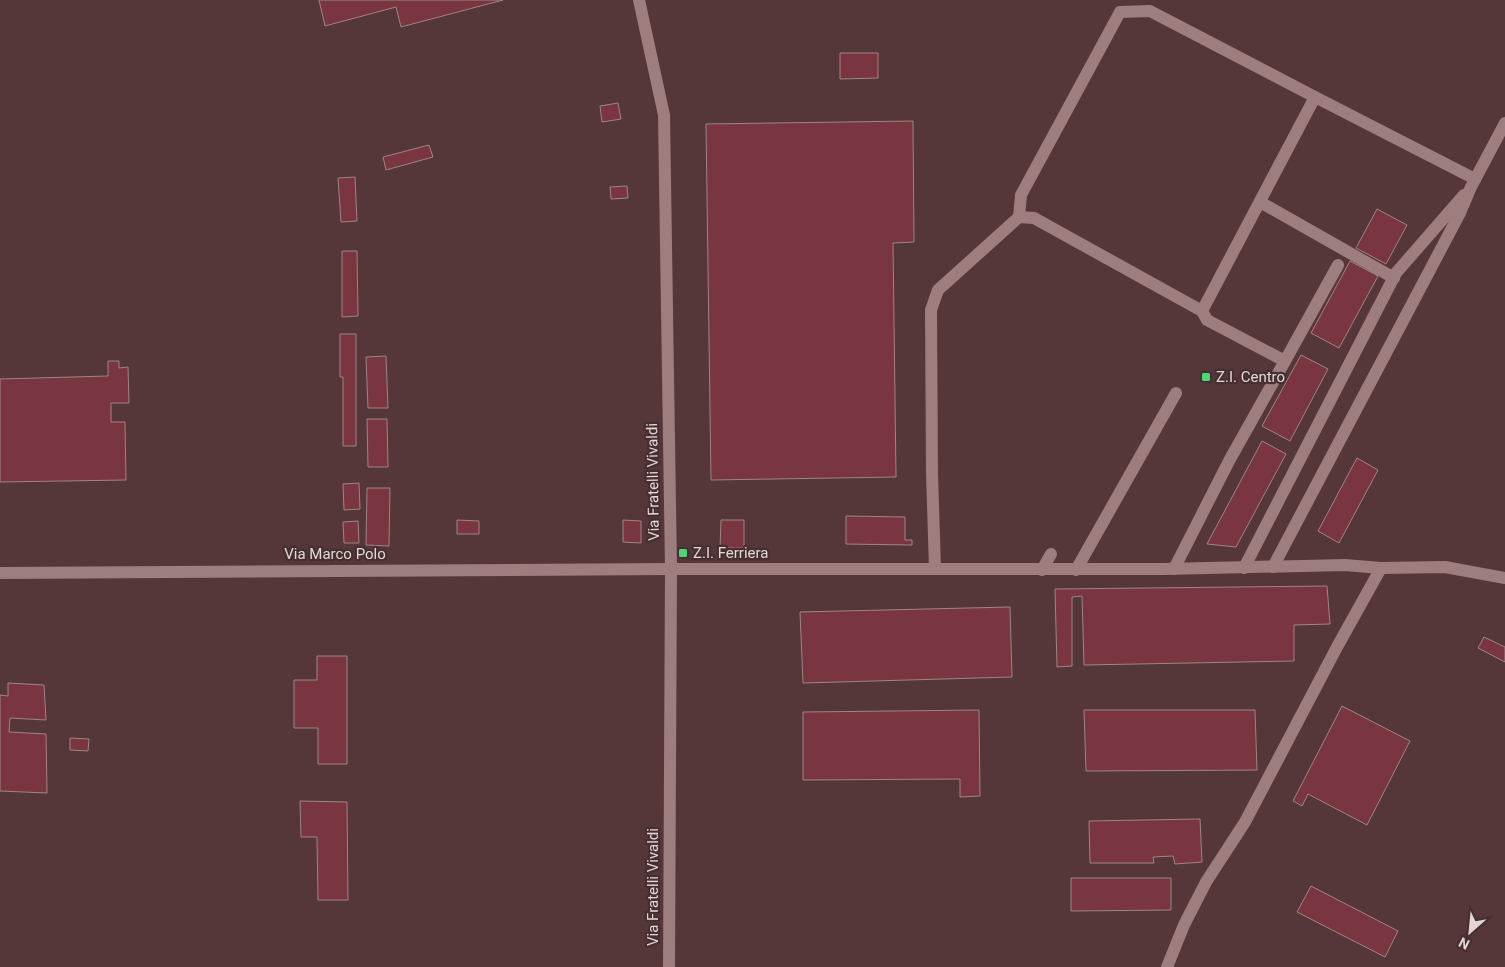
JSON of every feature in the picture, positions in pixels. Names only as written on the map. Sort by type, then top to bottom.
[{"type":"street","name":"Via Fratelli Vivaldi","points":[[639,0],[664,115],[671,568],[669,967]]},
{"type":"street","points":[[934,569],[931,310],[938,290],[1019,217],[1021,195],[1120,12],[1150,11],[1316,97],[1473,183]]},
{"type":"street","points":[[1202,311],[1316,97]]},
{"type":"street","points":[[1273,567],[1456,211],[1505,123]]},
{"type":"street","points":[[1260,202],[1394,278]]},
{"type":"street","points":[[1244,568],[1394,278],[1456,211]]},
{"type":"street","points":[[1019,217],[1034,218],[1202,311],[1207,320],[1285,361]]},
{"type":"street","points":[[1174,569],[1229,461],[1338,265]]},
{"type":"street","points":[[1076,570],[1176,393]]},
{"type":"street","points":[[1042,570],[1051,554]]},
{"type":"street","name":"Via Marco Polo","points":[[0,573],[671,568],[1076,570],[1244,568],[1345,564],[1381,568],[1445,567],[1505,578]]},
{"type":"street","points":[[1167,967],[1184,925],[1206,882],[1245,822],[1381,568]]},
{"type":"shaded area","points":[[0,0],[1505,0],[1505,967],[0,967]]},
{"type":"building","points":[[319,0],[503,0],[401,27],[396,7],[325,26]]},
{"type":"building","points":[[840,53],[878,53],[878,78],[840,79]]},
{"type":"building","points":[[618,103],[621,119],[602,122],[600,106]]},
{"type":"building","points":[[913,121],[914,242],[893,243],[896,477],[711,480],[706,124]]},
{"type":"building","points":[[429,145],[433,157],[386,170],[383,157]]},
{"type":"building","points":[[355,177],[357,221],[341,222],[338,178]]},
{"type":"building","points":[[627,186],[628,198],[611,199],[610,187]]},
{"type":"building","points":[[1377,209],[1407,225],[1386,264],[1356,248]]},
{"type":"building","points":[[342,251],[357,251],[358,316],[342,317]]},
{"type":"building","points":[[1350,261],[1378,276],[1339,348],[1311,333]]},
{"type":"building","points":[[340,334],[356,334],[356,446],[343,446],[343,377],[340,377]]},
{"type":"building","points":[[1301,355],[1328,369],[1290,441],[1262,426]]},
{"type":"building","points":[[386,356],[388,408],[368,408],[366,357]]},
{"type":"building","points":[[108,361],[119,361],[119,368],[128,367],[129,403],[111,403],[111,422],[125,422],[126,480],[0,482],[0,379],[108,376]]},
{"type":"building","points":[[367,419],[387,419],[388,467],[368,467]]},
{"type":"building","points":[[1262,441],[1286,454],[1236,547],[1207,544]]},
{"type":"building","points":[[1357,458],[1378,470],[1339,543],[1318,531]]},
{"type":"building","points":[[359,483],[360,509],[344,510],[343,484]]},
{"type":"building","points":[[367,488],[390,488],[389,546],[366,545]]},
{"type":"building","points":[[846,516],[905,517],[905,540],[912,540],[912,545],[846,544]]},
{"type":"building","points":[[457,520],[479,521],[479,534],[457,534]]},
{"type":"building","points":[[623,520],[641,521],[641,543],[623,542]]},
{"type":"building","points":[[721,520],[744,520],[744,548],[720,548]]},
{"type":"building","points":[[358,521],[359,543],[344,543],[343,522]]},
{"type":"building","points":[[1327,586],[1330,624],[1294,625],[1294,661],[1084,665],[1082,596],[1072,597],[1072,666],[1057,667],[1055,589]]},
{"type":"building","points":[[1010,607],[1012,677],[803,683],[800,612]]},
{"type":"building","points":[[1484,637],[1505,647],[1505,662],[1478,648]]},
{"type":"building","points":[[317,656],[347,656],[347,764],[318,764],[318,728],[294,728],[294,680],[317,680]]},
{"type":"building","points":[[8,683],[44,685],[46,720],[10,718],[9,732],[46,734],[47,793],[0,791],[0,695],[8,696]]},
{"type":"building","points":[[1342,706],[1410,741],[1367,825],[1308,794],[1302,806],[1293,801]]},
{"type":"building","points":[[979,710],[980,796],[960,797],[960,779],[803,780],[803,712]]},
{"type":"building","points":[[1084,710],[1255,710],[1257,770],[1086,771]]},
{"type":"building","points":[[70,738],[89,739],[88,751],[70,750]]},
{"type":"building","points":[[300,801],[347,802],[348,900],[318,900],[317,837],[301,837]]},
{"type":"building","points":[[1200,819],[1202,862],[1175,864],[1173,856],[1153,857],[1154,863],[1090,863],[1089,821]]},
{"type":"building","points":[[1071,878],[1171,878],[1171,910],[1071,911]]},
{"type":"building","points":[[1311,886],[1398,931],[1385,957],[1297,912]]},
{"type":"place","name":"Z.I. Centro","points":[[1206,377]]},
{"type":"place","name":"Z.I. Ferriera","points":[[683,553]]}]
